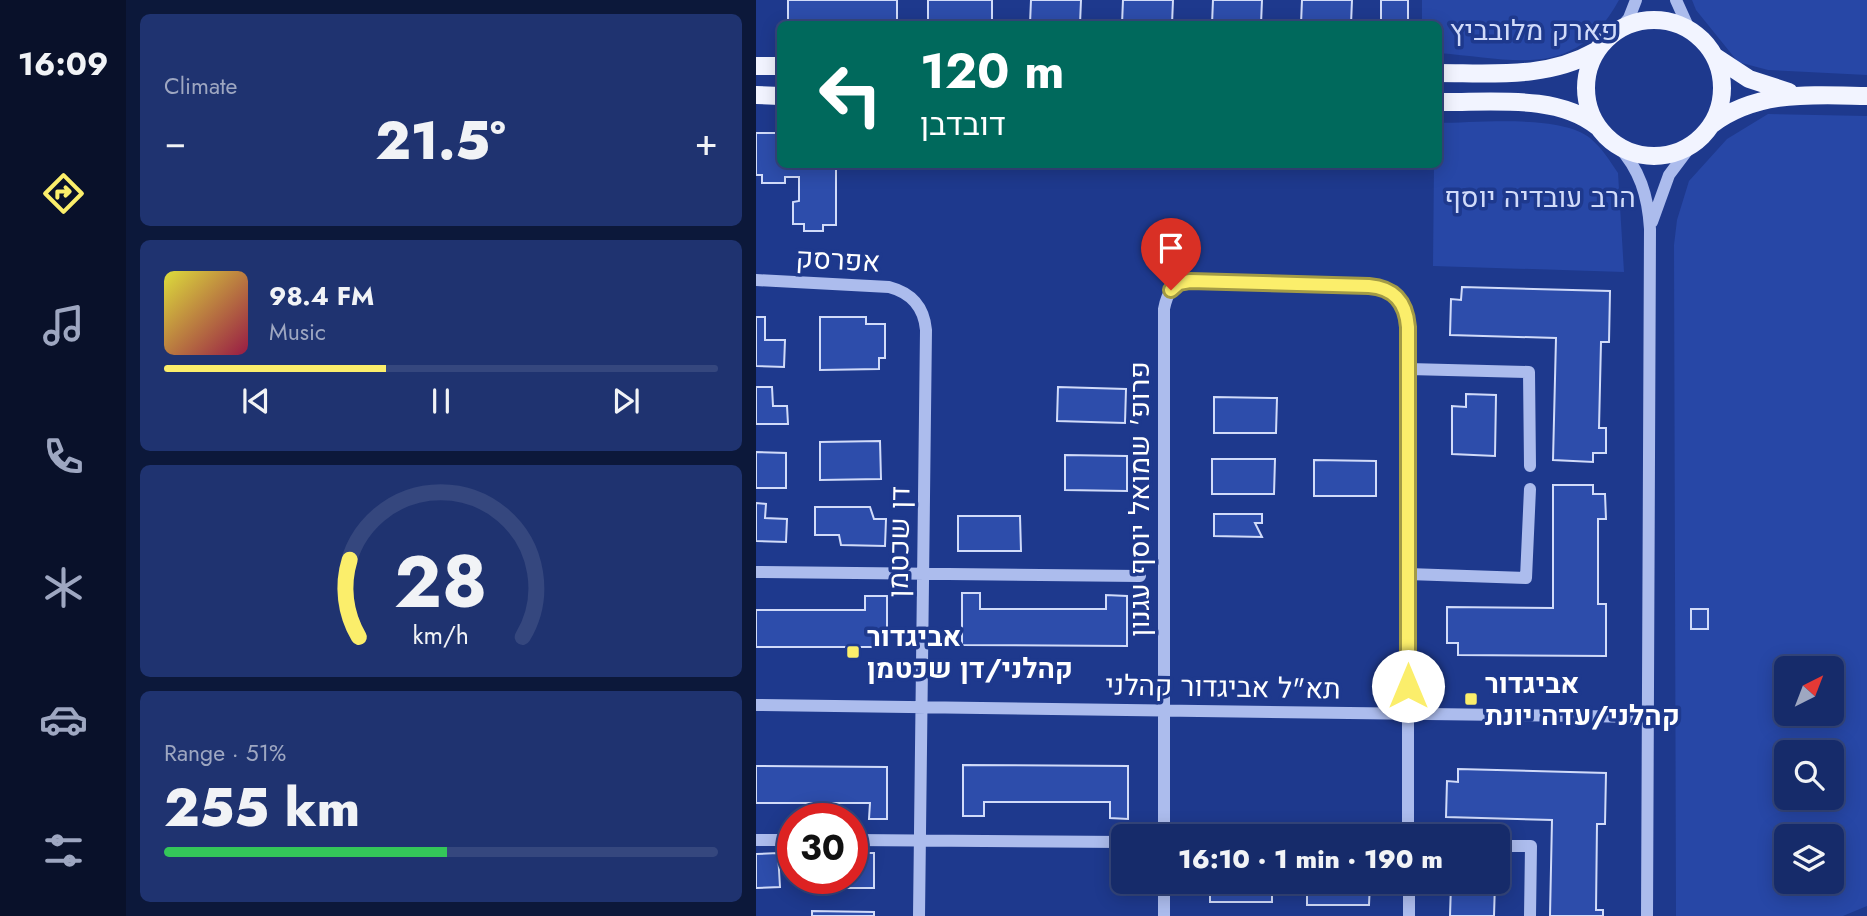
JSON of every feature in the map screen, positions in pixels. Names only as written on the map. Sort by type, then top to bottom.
[{"type":"main road","points":[[1442,73],[1539,72],[1563,66],[1596,51],[1620,29],[1636,22],[1657,20],[1690,31],[1704,43],[1712,55],[1719,71],[1721,88],[1717,112],[1709,128]]},
{"type":"main road","points":[[1596,51],[1588,71],[1586,91],[1590,112],[1601,130]]},
{"type":"main road","points":[[1712,55],[1749,79],[1796,94]]},
{"type":"main road","points":[[756,66],[777,66]]},
{"type":"main road","points":[[1442,102],[1552,105],[1580,116],[1617,145],[1634,153],[1657,156],[1693,144],[1732,111],[1749,104],[1796,94],[1867,96]]},
{"type":"main road","points":[[756,95],[777,96]]},
{"type":"street","points":[[1620,29],[1629,18],[1636,0]]},
{"type":"street","points":[[1676,0],[1690,31]]},
{"type":"street","points":[[1650,229],[1669,175],[1693,144]]},
{"type":"street","points":[[1617,145],[1632,162],[1644,186],[1650,229],[1647,916]]},
{"type":"street","name":"אפרסק","points":[[756,280],[881,286],[902,291],[913,299]]},
{"type":"street","name":"פרופ' שמואל יוסף עגנון","points":[[1164,824],[1166,298],[1179,283],[1190,281],[1382,288],[1398,297],[1408,320],[1409,369]]},
{"type":"street","name":"דן שכטמן","points":[[913,299],[924,316],[926,330],[919,916]]},
{"type":"street","points":[[1408,824],[1409,369],[1529,372],[1530,466]]},
{"type":"street","points":[[1408,574],[1527,578],[1530,489]]},
{"type":"street","points":[[756,572],[1140,576]]},
{"type":"street","name":"תא\"ל אביגדור קהלני","points":[[756,705],[1647,717]]},
{"type":"street","points":[[756,840],[777,840]]},
{"type":"street","points":[[868,840],[1111,842]]},
{"type":"street","points":[[1510,846],[1531,846],[1530,916]]},
{"type":"street","points":[[1164,894],[1164,916]]},
{"type":"street","points":[[1409,894],[1409,916]]},
{"type":"green space","name":"פארק מלובביץ","points":[[1422,0],[1619,0],[1602,26],[1583,43],[1563,54],[1541,59],[1493,59],[1442,53],[1442,21],[1422,21]]},
{"type":"green space","points":[[1692,0],[1867,0],[1867,75],[1768,70],[1738,62],[1696,10]]},
{"type":"green space","points":[[1768,114],[1867,116],[1867,906],[1843,916],[1676,916],[1674,245],[1677,220],[1689,181],[1727,139]]},
{"type":"green space","name":"הרב עובדיה יוסף","points":[[1442,123],[1539,123],[1576,130],[1590,138],[1602,150],[1618,173],[1624,272],[1433,266],[1434,168],[1442,168]]},
{"type":"building","points":[[788,0],[897,0],[897,21],[788,21]]},
{"type":"building","points":[[928,0],[992,0],[992,21],[928,21]]},
{"type":"building","points":[[1031,0],[1081,0],[1080,21],[1030,21]]},
{"type":"building","points":[[1123,0],[1173,0],[1172,21],[1122,21]]},
{"type":"building","points":[[1213,0],[1262,0],[1261,21],[1212,21]]},
{"type":"building","points":[[1302,0],[1352,0],[1351,21],[1301,21]]},
{"type":"building","points":[[1381,0],[1408,0],[1408,21],[1381,21]]},
{"type":"building","points":[[756,133],[777,133],[777,168],[836,168],[836,225],[823,225],[823,231],[804,231],[804,224],[793,224],[793,202],[799,201],[799,177],[785,177],[785,183],[762,183],[762,175],[756,175]]},
{"type":"building","points":[[1462,287],[1610,291],[1609,342],[1601,342],[1599,428],[1606,428],[1606,453],[1593,453],[1593,462],[1553,460],[1556,338],[1450,335],[1451,299],[1461,300]]},
{"type":"building","points":[[756,317],[765,317],[765,340],[785,340],[784,367],[756,366]]},
{"type":"building","points":[[820,317],[866,317],[866,324],[885,324],[885,358],[879,358],[879,369],[820,370]]},
{"type":"building","points":[[756,387],[772,387],[773,406],[787,406],[788,424],[756,424]]},
{"type":"building","points":[[1058,387],[1126,389],[1125,423],[1057,421]]},
{"type":"building","points":[[1466,394],[1496,395],[1495,456],[1452,454],[1452,406],[1466,407]]},
{"type":"building","points":[[1214,397],[1277,398],[1276,433],[1214,433]]},
{"type":"building","points":[[880,441],[881,479],[820,480],[820,442]]},
{"type":"building","points":[[756,452],[786,453],[786,488],[756,488]]},
{"type":"building","points":[[1065,455],[1127,456],[1127,491],[1065,490]]},
{"type":"building","points":[[1212,459],[1275,459],[1274,494],[1212,494]]},
{"type":"building","points":[[1314,460],[1376,461],[1376,496],[1314,496]]},
{"type":"building","points":[[1553,485],[1593,485],[1593,494],[1605,494],[1606,519],[1598,519],[1598,604],[1606,604],[1606,656],[1458,655],[1458,643],[1447,643],[1447,607],[1553,608]]},
{"type":"building","points":[[756,503],[766,504],[765,518],[787,519],[786,542],[756,541]]},
{"type":"building","points":[[815,507],[870,507],[874,519],[886,519],[885,546],[841,545],[839,535],[815,535]]},
{"type":"building","points":[[1214,514],[1262,514],[1262,523],[1255,523],[1262,537],[1214,536]]},
{"type":"building","points":[[958,516],[1020,516],[1021,551],[958,551]]},
{"type":"building","points":[[962,593],[980,593],[980,609],[1106,609],[1106,595],[1127,596],[1127,646],[962,645]]},
{"type":"building","points":[[865,596],[887,596],[887,647],[756,647],[756,610],[865,610]]},
{"type":"building","points":[[1691,609],[1708,609],[1708,629],[1691,629]]},
{"type":"building","points":[[963,765],[1128,766],[1128,819],[1110,818],[1110,802],[984,802],[984,816],[963,816]]},
{"type":"building","points":[[756,766],[887,767],[887,819],[869,819],[870,803],[756,803]]},
{"type":"building","points":[[1458,769],[1606,773],[1605,824],[1597,824],[1596,910],[1603,910],[1603,916],[1550,916],[1552,820],[1446,817],[1447,781],[1458,782]]},
{"type":"building","points":[[777,853],[777,887],[756,888],[756,854]]},
{"type":"building","points":[[868,853],[874,853],[874,888],[868,888]]},
{"type":"building","points":[[1210,894],[1272,894],[1272,902],[1210,902]]},
{"type":"building","points":[[1307,894],[1369,894],[1369,905],[1307,905]]},
{"type":"building","points":[[1451,894],[1495,894],[1494,916],[1450,916]]},
{"type":"building","points":[[812,911],[874,912],[874,916],[812,916]]},
{"type":"place","name":"אביגדור קהלני/דן שכטמן","points":[[853,652]]},
{"type":"place","name":"אביגדור קהלני/עדה יונת","points":[[1471,699]]},
{"type":"route","points":[[1171,290],[1184,281],[1369,286],[1388,290],[1401,302],[1408,327],[1408,686]]}]
